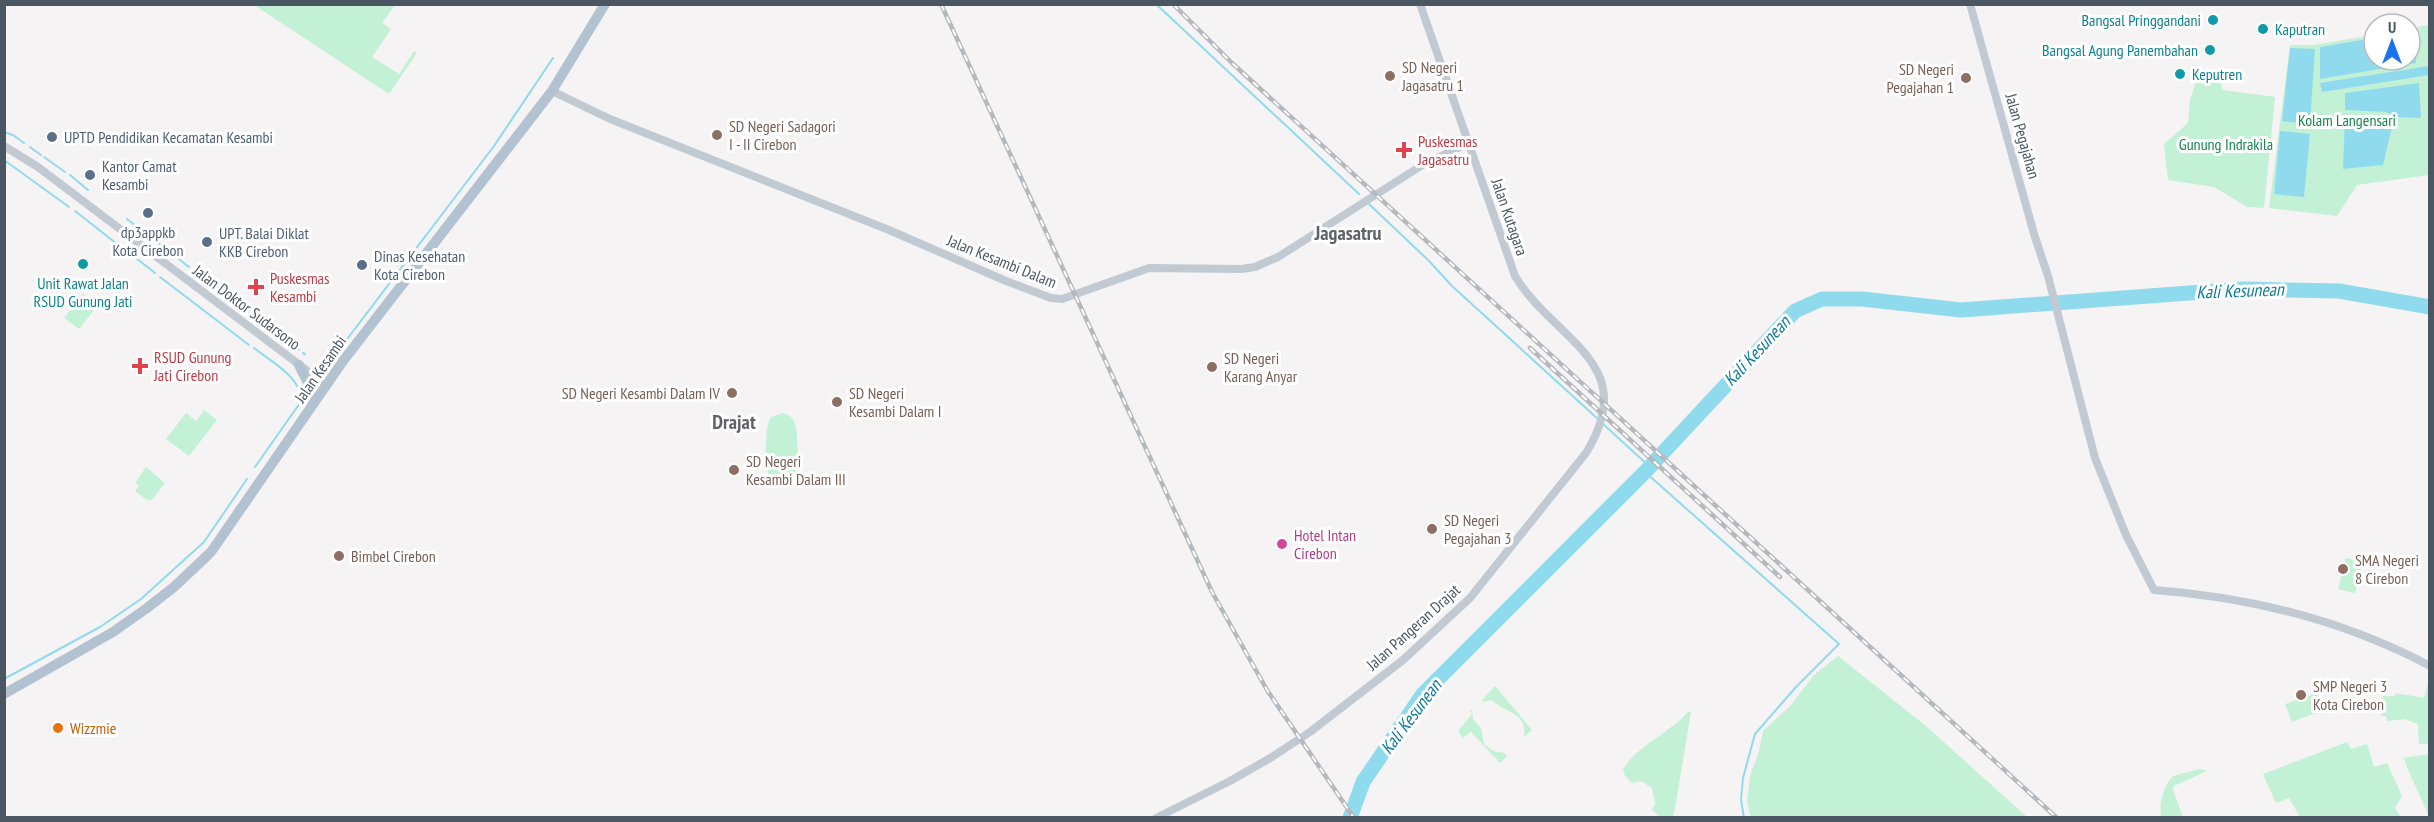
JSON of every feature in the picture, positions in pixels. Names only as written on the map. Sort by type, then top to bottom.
[{"type":"main road","name":"Jalan Kesambi","points":[[4,694],[113,632],[147,608],[198,566],[226,533],[320,380],[552,90],[605,4]]},
{"type":"main road","points":[[299,365],[311,396]]},
{"type":"street","name":"Jalan Kutagara","points":[[1420,4],[1515,276],[1540,308],[1586,354],[1602,381]]},
{"type":"street","name":"Jalan Pegajahan","points":[[1970,4],[2034,234],[2048,276],[2095,458],[2126,535],[2154,590],[2214,595],[2308,617],[2391,648],[2430,666]]},
{"type":"street","name":"Jalan Kesambi Dalam","points":[[552,90],[610,118],[889,230],[1017,286],[1062,299],[1149,268],[1241,269],[1255,267],[1278,257],[1424,164],[1469,143]]},
{"type":"street","name":"Jalan Doktor Sudarsono","points":[[4,146],[38,167],[320,380]]},
{"type":"street","name":"Jalan Pangeran Drajat","points":[[1156,818],[1230,782],[1310,732],[1403,660],[1470,598],[1586,453],[1601,421],[1605,395],[1602,381]]},
{"type":"green space","points":[[254,5],[395,5],[382,23],[391,29],[372,57],[399,74],[414,51],[417,53],[389,94]]},
{"type":"green space","name":"Kolam Langensari","points":[[2429,25],[2429,175],[2357,185],[2337,216],[2269,208],[2290,45],[2313,45],[2362,37],[2362,72],[2422,72],[2422,26]]},
{"type":"green space","name":"Gunung Indrakila","points":[[2198,75],[2218,77],[2223,90],[2275,97],[2264,208],[2247,207],[2214,187],[2168,180],[2164,144],[2188,123],[2190,100]]},
{"type":"green space","points":[[83,294],[98,305],[79,329],[64,318]]},
{"type":"green space","points":[[204,410],[217,420],[189,456],[166,439],[186,413],[196,421]]},
{"type":"green space","points":[[783,413],[791,417],[796,426],[798,451],[792,480],[781,483],[771,478],[767,470],[766,445],[767,428],[771,417]]},
{"type":"green space","points":[[146,467],[165,483],[152,500],[147,500],[135,491],[139,486],[135,483]]},
{"type":"green space","points":[[2346,558],[2363,562],[2355,593],[2338,589]]},
{"type":"green space","points":[[1838,656],[1927,727],[2027,817],[1751,817],[1747,803],[1750,775],[1758,755],[1763,731],[1791,705],[1814,675]]},
{"type":"green space","points":[[2429,679],[2429,744],[2419,744],[2418,724],[2405,719],[2387,721],[2386,716],[2381,716],[2383,696],[2395,696],[2396,693],[2424,698]]},
{"type":"green space","points":[[1495,686],[1532,730],[1524,737],[1524,729],[1519,718],[1492,700],[1483,702],[1482,700]]},
{"type":"green space","points":[[2317,693],[2324,710],[2292,722],[2285,704]]},
{"type":"green space","points":[[1472,709],[1473,719],[1481,728],[1484,744],[1493,751],[1505,753],[1507,756],[1500,763],[1471,732],[1463,738],[1458,731],[1472,714],[1470,711]]},
{"type":"green space","points":[[1689,711],[1691,712],[1674,814],[1672,817],[1660,817],[1652,810],[1655,804],[1652,788],[1641,781],[1632,783],[1625,776],[1623,769],[1637,753],[1682,719]]},
{"type":"green space","points":[[2347,742],[2351,749],[2367,744],[2374,767],[2387,763],[2402,796],[2395,808],[2401,817],[2300,817],[2289,798],[2276,803],[2263,774]]},
{"type":"green space","points":[[2430,754],[2429,816],[2404,758]]},
{"type":"green space","points":[[2200,769],[2207,771],[2174,786],[2173,790],[2183,817],[2161,817],[2162,795],[2173,776]]},
{"type":"water","points":[[2362,40],[2362,72],[2320,79],[2320,47]]},
{"type":"water","points":[[2290,48],[2315,49],[2310,124],[2282,121]]},
{"type":"water","points":[[2429,66],[2429,75],[2322,92],[2320,83],[2391,72],[2422,72],[2422,67]]},
{"type":"water","points":[[2419,83],[2421,118],[2396,117],[2386,112],[2345,110],[2345,93]]},
{"type":"water","points":[[2345,120],[2389,120],[2392,127],[2383,165],[2343,169]]},
{"type":"water","points":[[2280,131],[2310,134],[2304,197],[2274,194]]},
{"type":"waterway","points":[[1156,4],[1359,194]]},
{"type":"waterway","points":[[319,376],[494,146],[553,58]]},
{"type":"waterway","points":[[4,132],[24,143]]},
{"type":"waterway","points":[[30,147],[41,155]]},
{"type":"waterway","points":[[44,157],[65,172]]},
{"type":"waterway","points":[[4,160],[69,207]]},
{"type":"waterway","points":[[70,175],[88,190]]},
{"type":"waterway","points":[[1369,204],[1452,286],[1599,420]]},
{"type":"waterway","points":[[75,211],[126,251]]},
{"type":"waterway","points":[[127,219],[141,230]]},
{"type":"waterway","points":[[145,233],[149,236]]},
{"type":"waterway","points":[[153,239],[189,267]]},
{"type":"waterway","points":[[132,255],[155,273]]},
{"type":"waterway","points":[[195,271],[215,286]]},
{"type":"waterway","points":[[160,277],[249,345]]},
{"type":"waterway","name":"Kali Kesunean","points":[[1350,818],[1363,782],[1423,694],[1644,473],[1795,311],[1822,299],[1862,299],[1961,310],[2243,289],[2339,291],[2430,307]]},
{"type":"waterway","points":[[221,291],[241,306]]},
{"type":"waterway","points":[[245,309],[253,315]]},
{"type":"waterway","points":[[258,319],[267,326]]},
{"type":"waterway","points":[[277,333],[299,350]]},
{"type":"waterway","points":[[254,348],[291,377],[300,392],[301,401]]},
{"type":"waterway","points":[[255,467],[307,393]]},
{"type":"waterway","points":[[1603,424],[1650,467]]},
{"type":"waterway","points":[[1645,472],[1839,644],[1796,687],[1755,734],[1743,778],[1741,800],[1744,818]]},
{"type":"waterway","points":[[4,679],[100,627],[141,599],[204,542],[247,479]]},
{"type":"railway","points":[[941,4],[1212,592],[1267,690],[1354,818]]},
{"type":"railway","points":[[1173,4],[1232,63],[2057,818]]},
{"type":"railway","points":[[1530,348],[1780,577]]},
{"type":"place","name":"Bangsal Pringgandani","points":[[2213,20]]},
{"type":"place","name":"Kaputran","points":[[2263,29]]},
{"type":"place","name":"Bangsal Agung Panembahan","points":[[2210,50]]},
{"type":"place","name":"Keputren","points":[[2180,74]]},
{"type":"place","name":"SD Negeri Jagasatru 1","points":[[1390,76]]},
{"type":"place","name":"SD Negeri Pegajahan 1","points":[[1966,78]]},
{"type":"place","name":"SD Negeri Sadagori I - II Cirebon","points":[[717,135]]},
{"type":"place","name":"UPTD Pendidikan Kecamatan Kesambi","points":[[52,137]]},
{"type":"place","name":"Puskesmas Jagasatru","points":[[1404,150]]},
{"type":"place","name":"Kantor Camat Kesambi","points":[[90,175]]},
{"type":"place","name":"dp3appkb Kota Cirebon","points":[[148,213]]},
{"type":"place","name":"UPT. Balai Diklat KKB Cirebon","points":[[207,242]]},
{"type":"place","name":"Unit Rawat Jalan RSUD Gunung Jati","points":[[83,264]]},
{"type":"place","name":"Dinas Kesehatan Kota Cirebon","points":[[362,265]]},
{"type":"place","name":"Puskesmas Kesambi","points":[[256,287]]},
{"type":"place","name":"RSUD Gunung Jati Cirebon","points":[[140,366]]},
{"type":"place","name":"SD Negeri Karang Anyar","points":[[1212,367]]},
{"type":"place","name":"SD Negeri Kesambi Dalam IV","points":[[732,393]]},
{"type":"place","name":"SD Negeri Kesambi Dalam I","points":[[837,402]]},
{"type":"place","name":"SD Negeri Kesambi Dalam III","points":[[734,470]]},
{"type":"place","name":"SD Negeri Pegajahan 3","points":[[1432,529]]},
{"type":"place","name":"Hotel Intan Cirebon","points":[[1282,544]]},
{"type":"place","name":"Bimbel Cirebon","points":[[339,556]]},
{"type":"place","name":"SMA Negeri 8 Cirebon","points":[[2343,569]]},
{"type":"place","name":"SMP Negeri 3 Kota Cirebon","points":[[2301,695]]},
{"type":"place","name":"Wizzmie","points":[[58,728]]},
{"type":"district","name":"Jagasatru","points":[[1348,233]]},
{"type":"district","name":"Drajat","points":[[734,422]]}]
